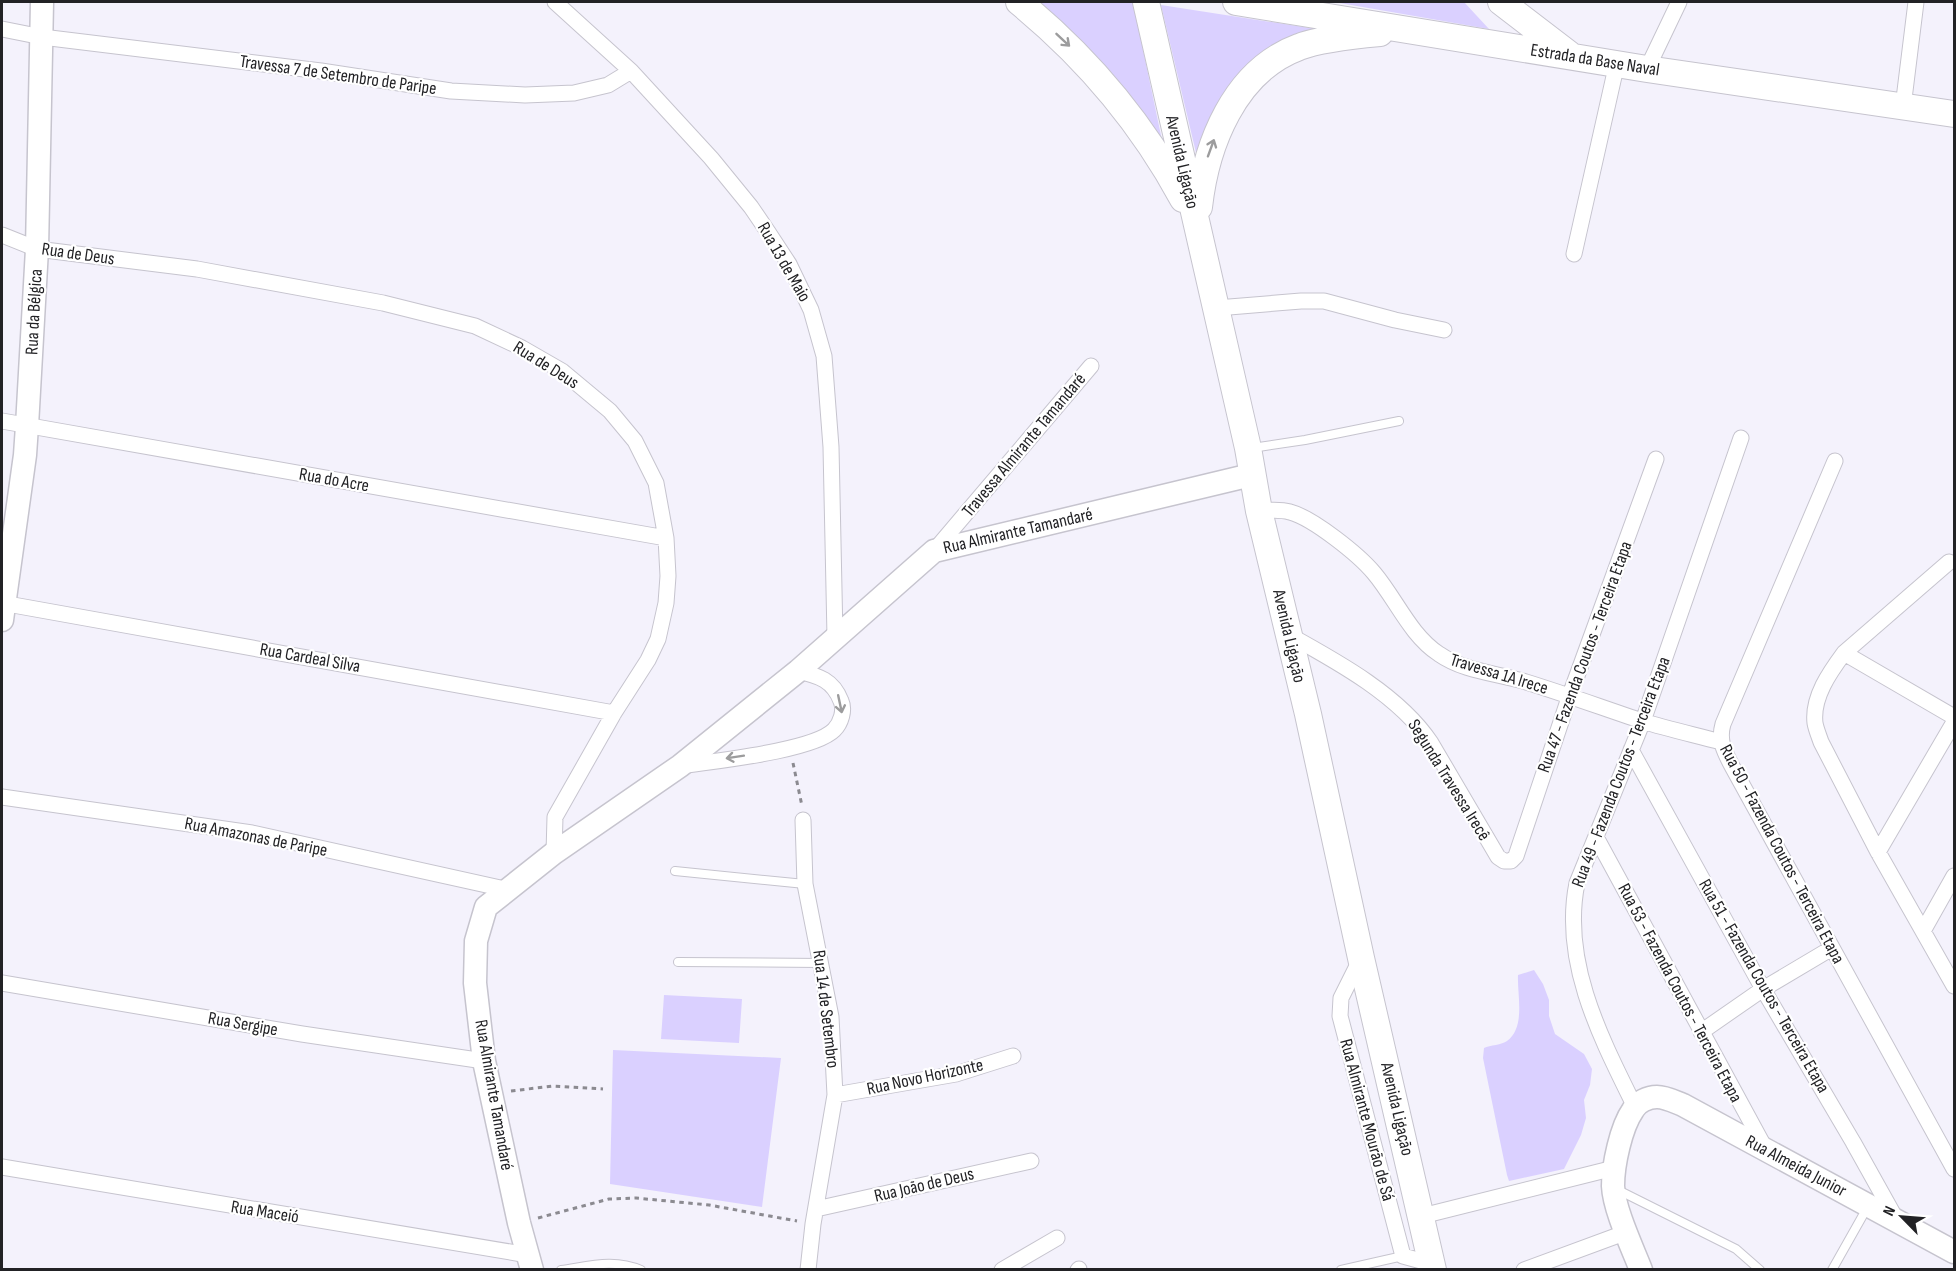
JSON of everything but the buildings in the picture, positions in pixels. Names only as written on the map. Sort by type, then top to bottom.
[{"type":"main road","name":"Rua da Bélgica","points":[[3,609],[27,426],[37,249],[42,2]]},
{"type":"main road","points":[[1018,2],[1070,46],[1130,116],[1175,185],[1197,225]]},
{"type":"main road","name":"Avenida Ligação","points":[[1146,2],[1217,308],[1248,448],[1251,475],[1360,958],[1433,1267]]},
{"type":"main road","points":[[1501,2],[1572,56]]},
{"type":"main road","name":"Estrada da Base Naval","points":[[1252,3],[1414,32],[1647,69],[1954,114]]},
{"type":"main road","points":[[1197,225],[1203,178],[1210,151],[1220,125],[1235,100],[1253,78],[1274,60],[1299,47],[1377,34],[1414,32]]},
{"type":"main road","name":"Rua Almirante Tamandaré","points":[[530,1262],[519,1223],[484,1061],[475,983],[476,941],[486,907],[554,853],[680,766],[798,671],[934,551],[1251,475]]},
{"type":"main road","name":"Rua Almeida Junior","points":[[1635,1107],[1645,1100],[1656,1097],[1668,1099],[1765,1148],[1954,1252]]},
{"type":"main road","points":[[1635,1107],[1623,1133],[1614,1178],[1627,1232],[1641,1269]]},
{"type":"street","name":"Rua 13 de Maio","points":[[555,2],[631,72],[711,158],[751,207],[789,264],[811,310],[824,356],[831,447],[835,637]]},
{"type":"street","points":[[1647,69],[1679,2]]},
{"type":"street","points":[[1903,107],[1916,2]]},
{"type":"street","name":"Travessa 7 de Setembro de Paripe","points":[[2,29],[42,37],[321,71],[451,91],[525,95],[574,93],[608,85],[631,72]]},
{"type":"street","points":[[1574,255],[1617,63]]},
{"type":"street","name":"Rua de Deus","points":[[2,235],[37,249],[197,269],[384,303],[475,326],[522,348],[562,371],[610,411],[635,441],[656,483],[666,538],[668,576],[666,603],[658,639],[648,660],[614,713],[555,817],[554,853]]},
{"type":"street","points":[[1217,308],[1324,301],[1443,330]]},
{"type":"street","name":"Travessa Almirante Tamandaré","points":[[934,551],[1091,366]]},
{"type":"street","name":"Rua do Acre","points":[[2,422],[666,538]]},
{"type":"street","name":"Rua 49 - Fazenda Coutos - Terceira Etapa","points":[[1635,1107],[1598,1027],[1573,944],[1572,917],[1577,883],[1643,721],[1742,438]]},
{"type":"street","name":"Rua 47 - Fazenda Coutos - Terceira Etapa","points":[[1516,856],[1570,695],[1656,459]]},
{"type":"street","name":"Rua 50 - Fazenda Coutos - Terceira Etapa","points":[[1835,460],[1723,724],[1721,742],[1733,768],[1954,1169]]},
{"type":"street","name":"Travessa 1A Irece","points":[[1259,511],[1282,510],[1300,515],[1354,552],[1375,573],[1406,619],[1429,647],[1461,666],[1504,675],[1643,721],[1721,742]]},
{"type":"street","points":[[1949,562],[1844,652],[1832,669],[1820,694],[1815,724],[1821,742],[1878,852],[1954,986]]},
{"type":"street","name":"Rua Cardeal Silva","points":[[3,609],[614,713]]},
{"type":"street","name":"Segunda Travessa Irecê","points":[[1289,636],[1347,669],[1408,715],[1431,743],[1498,857],[1508,862],[1516,856]]},
{"type":"street","points":[[1844,652],[1954,717]]},
{"type":"street","name":"Rua Almirante Tamandaré","points":[[680,766],[790,748],[828,735],[836,729],[842,716],[842,704],[830,682],[820,676],[798,671]]},
{"type":"street","points":[[1878,852],[1954,722]]},
{"type":"street","name":"Rua 51 - Fazenda Coutos - Terceira Etapa","points":[[1631,750],[1763,989],[1897,1222]]},
{"type":"street","name":"Rua Amazonas de Paripe","points":[[2,797],[252,833],[509,890]]},
{"type":"street","name":"Rua 14 de Setembro","points":[[803,820],[805,884],[831,1017],[836,1095],[808,1269]]},
{"type":"street","name":"Rua 53 - Fazenda Coutos - Terceira Etapa","points":[[1596,837],[1765,1148]]},
{"type":"street","points":[[1923,931],[1954,876]]},
{"type":"street","points":[[1701,1032],[1763,989],[1832,948]]},
{"type":"street","name":"Rua Almirante Mourão de Sá","points":[[1360,958],[1341,998],[1340,1016],[1403,1256]]},
{"type":"street","name":"Rua Sergipe","points":[[2,983],[302,1034],[484,1061]]},
{"type":"street","name":"Rua Novo Horizonte","points":[[836,1095],[956,1074],[1013,1056]]},
{"type":"street","name":"Rua João de Deus","points":[[815,1216],[1031,1161]]},
{"type":"street","name":"Rua Maceió","points":[[2,1167],[530,1262]]},
{"type":"street","points":[[1422,1216],[1614,1178]]},
{"type":"street","points":[[1524,1269],[1627,1232]]},
{"type":"street","points":[[1002,1269],[1057,1238]]},
{"type":"street","points":[[1403,1256],[1433,1267]]},
{"type":"lane","points":[[1248,448],[1305,440],[1399,421]]},
{"type":"lane","points":[[675,871],[805,884]]},
{"type":"lane","points":[[678,962],[822,963]]},
{"type":"lane","points":[[1614,1178],[1651,1204],[1736,1249],[1760,1269]]},
{"type":"lane","points":[[1832,1269],[1868,1206]]},
{"type":"lane","points":[[1341,1269],[1403,1256]]},
{"type":"lane","points":[[561,1269],[614,1263],[626,1263],[641,1269]]},
{"type":"path","points":[[790,748],[803,820]]},
{"type":"path","points":[[491,1093],[552,1086],[603,1089]]},
{"type":"path","points":[[519,1223],[609,1199],[636,1198],[815,1216]]},
{"type":"shaded area","points":[[1033,2],[1133,2],[1163,145]]},
{"type":"shaded area","points":[[1334,2],[1464,2],[1489,29]]},
{"type":"shaded area","points":[[1161,5],[1329,31],[1291,43],[1197,157]]},
{"type":"shaded area","points":[[1534,970],[1549,1000],[1549,1016],[1555,1034],[1584,1054],[1592,1069],[1590,1085],[1584,1100],[1586,1118],[1581,1135],[1564,1169],[1509,1181],[1483,1058],[1484,1048],[1505,1042],[1513,1035],[1519,1019],[1518,975]]},
{"type":"shaded area","points":[[664,995],[742,999],[739,1043],[661,1039]]},
{"type":"shaded area","points":[[613,1050],[781,1058],[762,1207],[610,1184]]}]
